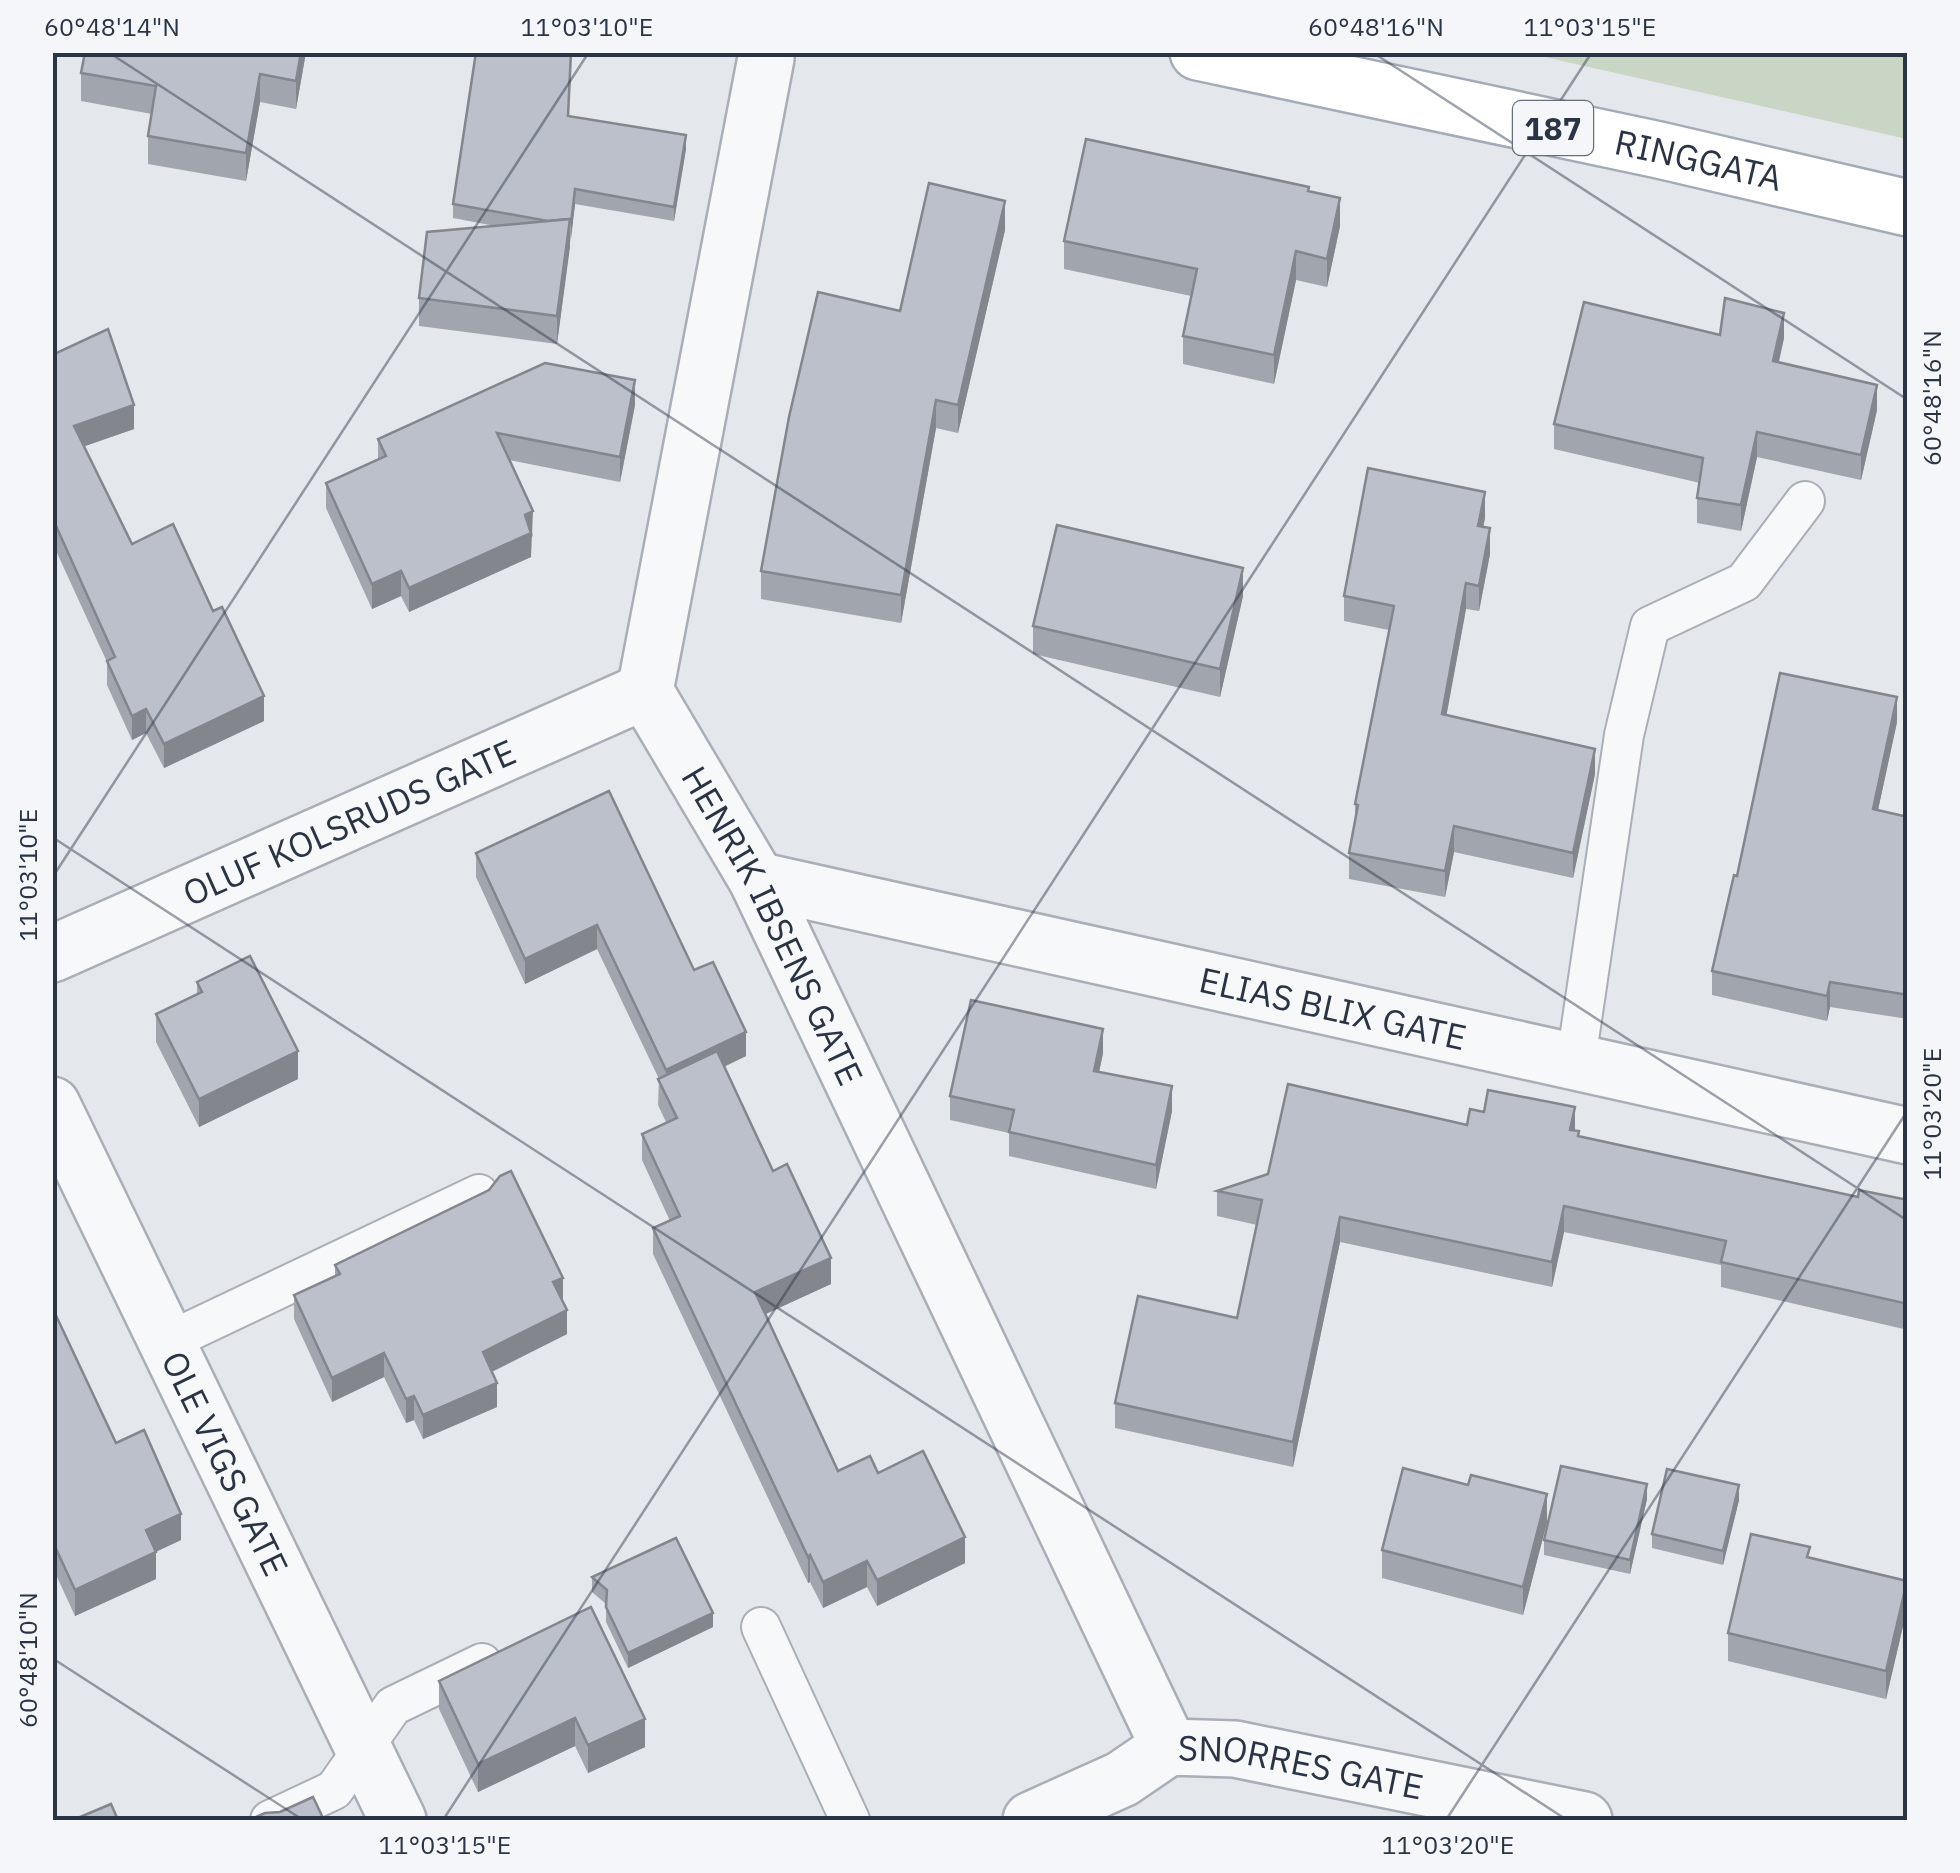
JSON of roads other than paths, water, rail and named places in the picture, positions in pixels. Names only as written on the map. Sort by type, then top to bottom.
[{"type":"main road","name":"RINGGATA","points":[[1198,52],[1659,150],[1908,208]]},
{"type":"street","points":[[645,691],[766,58]]},
{"type":"street","name":"HENRIK IBSENS GATE","points":[[645,691],[756,880],[1168,1747]]},
{"type":"street","name":"OLUF KOLSRUDS GATE","points":[[52,954],[645,691]]},
{"type":"street","name":"ELIAS BLIX GATE","points":[[756,880],[1908,1136]]},
{"type":"street","name":"OLE VIGS GATE","points":[[52,1104],[398,1820]]},
{"type":"street","name":"SNORRES GATE","points":[[1031,1820],[1122,1779],[1168,1747],[1235,1748],[1584,1820]]},
{"type":"lane","points":[[1576,1060],[1624,735],[1650,626],[1744,582],[1805,501]]},
{"type":"lane","points":[[168,1342],[479,1194]]},
{"type":"lane","points":[[761,1627],[850,1820]]},
{"type":"lane","points":[[270,1820],[334,1790],[393,1706],[516,1646]]}]
